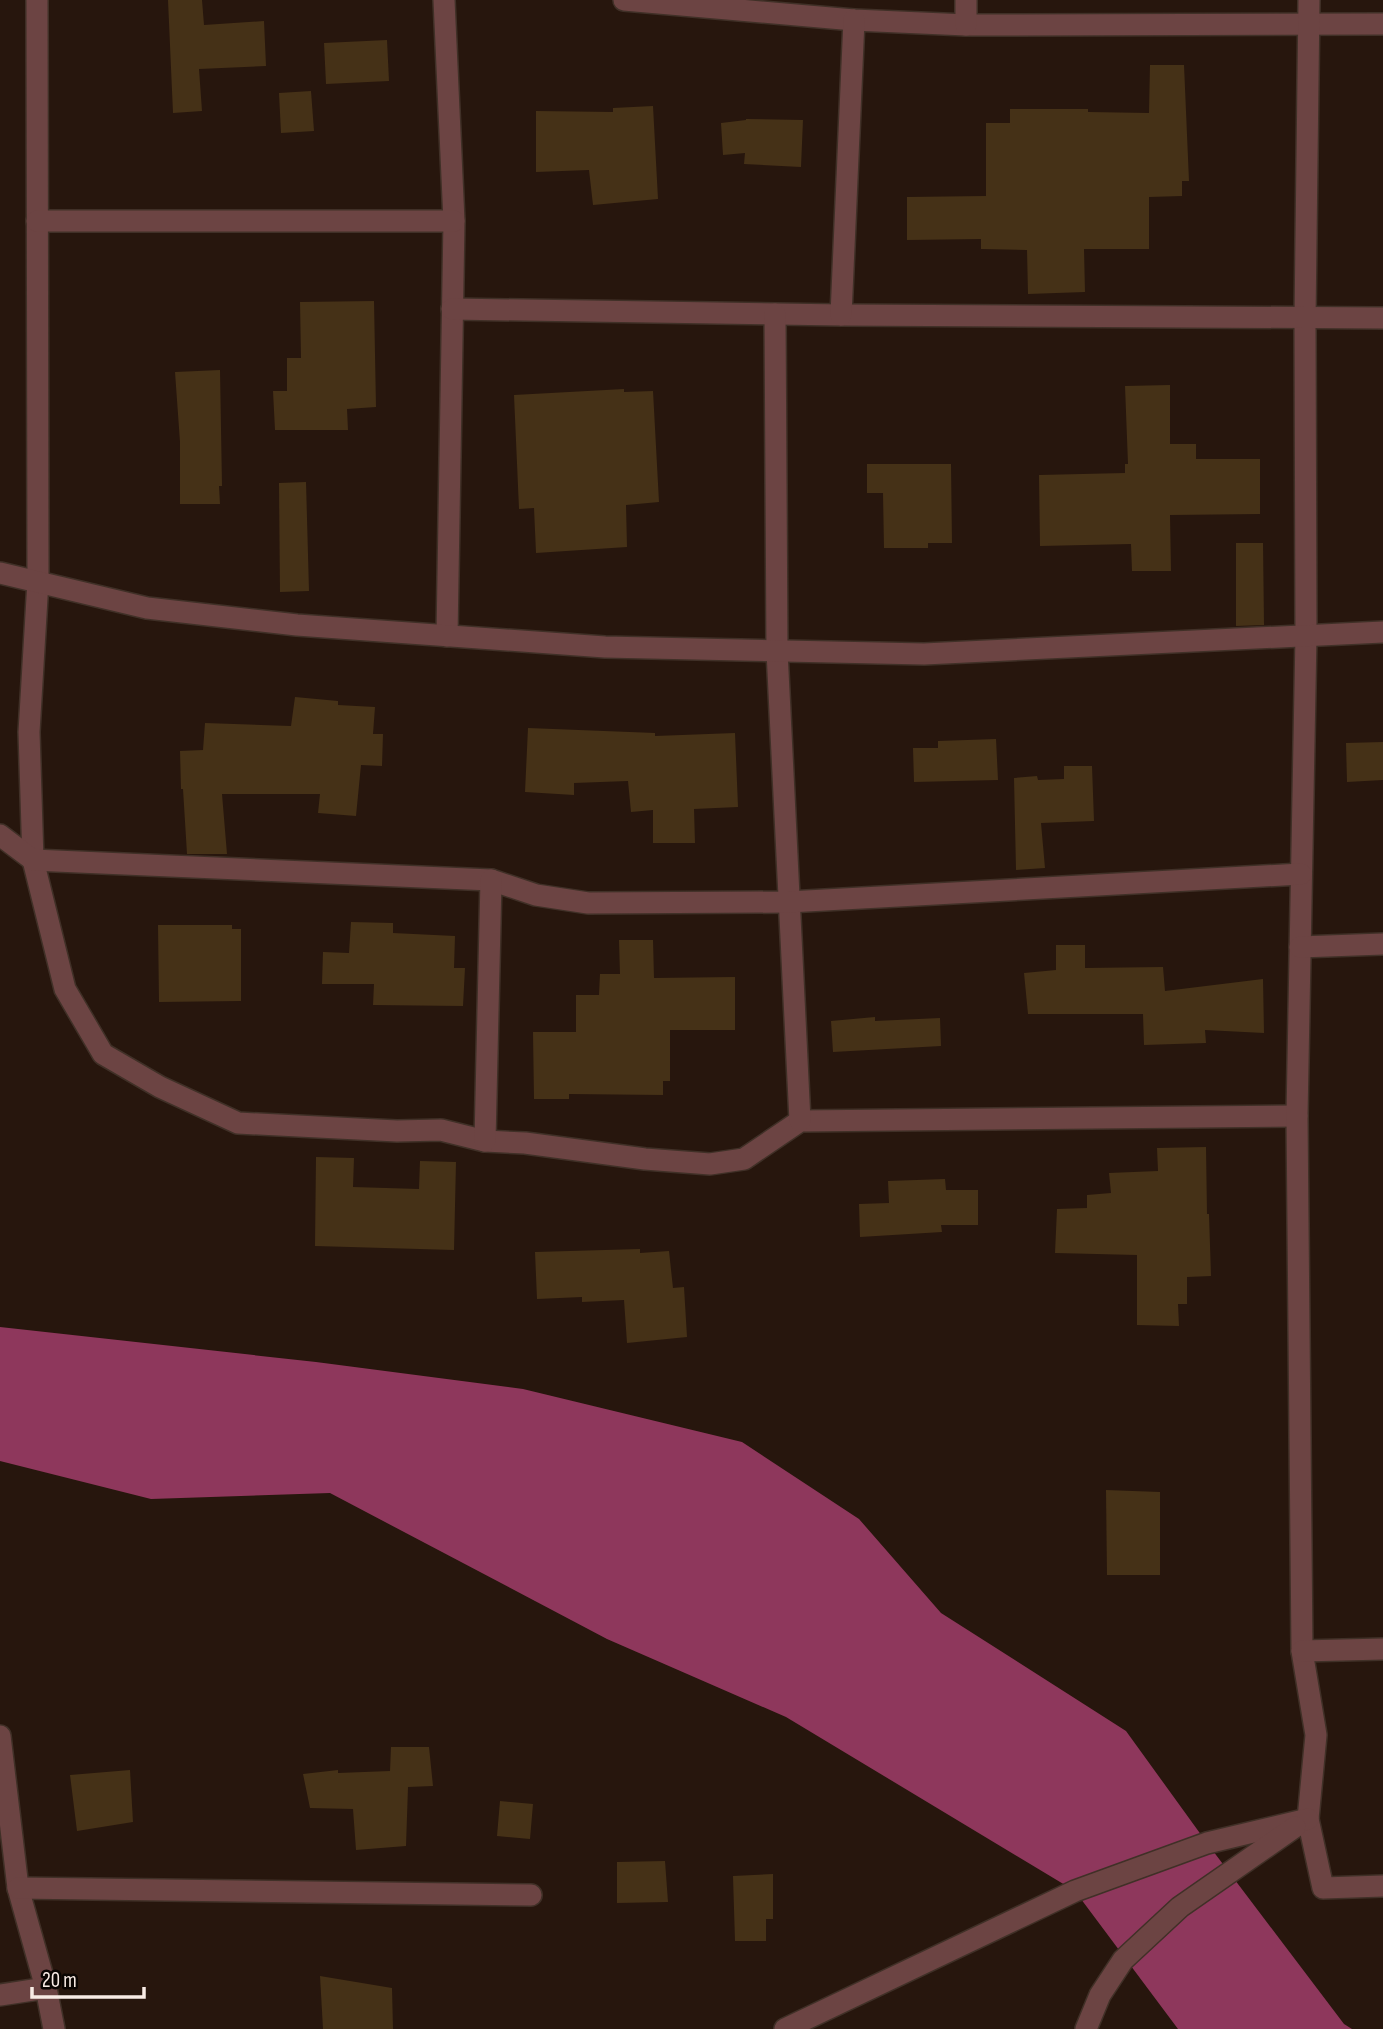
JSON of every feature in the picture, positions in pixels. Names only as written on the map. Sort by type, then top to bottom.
[{"type":"street","points":[[37,0],[38,581],[29,732],[33,860],[65,989],[103,1054],[160,1087],[237,1123],[397,1131],[441,1130],[485,1141],[710,1164],[744,1159],[800,1121],[1297,1116]]},
{"type":"street","points":[[444,0],[454,221],[447,636]]},
{"type":"street","points":[[624,0],[854,20],[966,25],[1383,24]]},
{"type":"street","points":[[966,0],[966,25]]},
{"type":"street","points":[[1309,0],[1306,635],[1297,1116],[1302,1651],[1316,1735],[1308,1818],[1323,1888],[1383,1886]]},
{"type":"street","points":[[841,315],[854,20]]},
{"type":"street","points":[[37,221],[454,221]]},
{"type":"street","points":[[452,309],[841,315],[1383,318]]},
{"type":"street","points":[[775,314],[776,651],[800,1121]]},
{"type":"street","points":[[0,573],[146,608],[297,625],[605,647],[924,654],[1383,632]]},
{"type":"street","points":[[0,835],[33,860],[491,880],[536,895],[588,903],[788,902],[1301,874]]},
{"type":"street","points":[[485,1141],[491,880]]},
{"type":"street","points":[[1300,947],[1383,944]]},
{"type":"street","points":[[1302,1651],[1383,1649]]},
{"type":"street","points":[[0,1736],[18,1888],[46,1988],[54,2029]]},
{"type":"street","points":[[785,2029],[1075,1891],[1207,1843],[1308,1818]]},
{"type":"street","points":[[1086,2029],[1100,1995],[1123,1960],[1180,1908],[1308,1818]]},
{"type":"street","points":[[18,1888],[531,1895]]},
{"type":"street","points":[[0,1995],[46,1988]]},
{"type":"shaded area","points":[[0,1327],[316,1362],[523,1389],[742,1442],[859,1519],[941,1613],[1126,1731],[1344,2024],[1352,2029],[1178,2029],[1075,1891],[786,1717],[607,1639],[330,1493],[151,1499],[0,1461]]},
{"type":"building","points":[[168,0],[202,0],[204,25],[264,21],[266,66],[199,69],[202,111],[173,113]]},
{"type":"building","points":[[387,40],[389,81],[326,84],[324,43]]},
{"type":"building","points":[[1150,65],[1184,65],[1189,181],[1182,181],[1182,196],[1149,197],[1149,249],[1084,249],[1085,292],[1028,294],[1027,250],[981,249],[981,239],[907,240],[907,197],[986,196],[986,123],[1010,123],[1010,109],[1088,109],[1088,112],[1149,113]]},
{"type":"building","points":[[311,91],[314,131],[281,133],[279,93]]},
{"type":"building","points":[[653,106],[658,199],[593,205],[589,170],[536,172],[536,111],[613,112],[613,108]]},
{"type":"building","points":[[746,119],[803,120],[801,167],[744,164],[745,153],[723,155],[721,123]]},
{"type":"building","points":[[374,301],[376,407],[347,409],[348,430],[275,430],[273,391],[287,391],[287,358],[301,358],[300,302]]},
{"type":"building","points":[[220,370],[220,504],[180,504],[180,442],[175,372]]},
{"type":"building","points":[[1170,385],[1170,444],[1196,444],[1196,459],[1260,459],[1260,514],[1170,515],[1171,571],[1132,571],[1131,544],[1040,546],[1039,475],[1125,473],[1125,464],[1128,464],[1125,386]]},
{"type":"building","points":[[624,389],[624,392],[653,391],[659,502],[626,505],[627,547],[536,553],[534,508],[519,509],[514,395]]},
{"type":"building","points":[[867,464],[951,464],[952,543],[928,543],[928,548],[884,548],[883,493],[867,493]]},
{"type":"building","points":[[306,482],[309,591],[280,592],[279,483]]},
{"type":"building","points":[[1236,543],[1263,543],[1264,625],[1236,626]]},
{"type":"building","points":[[295,697],[338,701],[338,705],[375,707],[373,734],[383,734],[382,766],[361,765],[356,816],[318,813],[320,794],[222,794],[227,854],[187,854],[180,751],[203,750],[205,723],[291,726]]},
{"type":"building","points":[[528,728],[655,733],[655,736],[735,733],[738,807],[694,809],[695,843],[653,843],[653,810],[631,812],[628,781],[574,783],[574,795],[525,792]]},
{"type":"building","points":[[996,739],[998,780],[914,782],[913,748],[938,748],[938,741]]},
{"type":"building","points":[[1383,742],[1383,780],[1347,782],[1346,743]]},
{"type":"building","points":[[1064,766],[1092,766],[1094,821],[1041,823],[1045,868],[1016,870],[1014,778],[1037,776],[1038,780],[1064,779]]},
{"type":"building","points":[[351,922],[393,923],[393,933],[455,936],[454,968],[465,968],[463,1006],[373,1005],[374,984],[322,984],[323,952],[349,953]]},
{"type":"building","points":[[158,925],[232,925],[232,929],[241,929],[241,1001],[159,1002]]},
{"type":"building","points":[[619,940],[653,940],[654,978],[735,977],[735,1030],[670,1030],[670,1081],[663,1081],[663,1095],[569,1094],[569,1099],[534,1099],[533,1032],[576,1032],[576,995],[599,995],[600,974],[620,974]]},
{"type":"building","points":[[1056,945],[1085,945],[1085,968],[1163,967],[1165,991],[1263,979],[1264,1033],[1205,1030],[1206,1043],[1144,1045],[1143,1014],[1028,1014],[1024,973],[1056,970]]},
{"type":"building","points":[[875,1017],[875,1021],[940,1018],[941,1046],[833,1052],[831,1021]]},
{"type":"building","points":[[1206,1147],[1211,1276],[1187,1277],[1187,1304],[1178,1304],[1179,1326],[1137,1325],[1137,1255],[1055,1253],[1057,1209],[1087,1208],[1087,1195],[1111,1193],[1109,1173],[1158,1171],[1157,1148]]},
{"type":"building","points":[[316,1157],[354,1158],[353,1187],[419,1189],[420,1161],[456,1162],[454,1250],[315,1246]]},
{"type":"building","points":[[945,1179],[946,1190],[978,1190],[978,1225],[941,1225],[942,1232],[860,1237],[859,1204],[889,1203],[888,1181]]},
{"type":"building","points":[[640,1249],[640,1253],[669,1251],[673,1288],[684,1287],[687,1337],[627,1343],[624,1300],[582,1302],[582,1297],[537,1299],[535,1252]]},
{"type":"building","points":[[1106,1490],[1160,1492],[1160,1575],[1107,1575]]},
{"type":"building","points":[[391,1747],[429,1747],[433,1786],[408,1787],[406,1846],[356,1850],[353,1809],[310,1808],[303,1774],[338,1770],[338,1773],[390,1771]]},
{"type":"building","points":[[130,1770],[133,1822],[77,1831],[70,1775]]},
{"type":"building","points":[[500,1801],[533,1804],[530,1839],[497,1836]]},
{"type":"building","points":[[665,1861],[668,1902],[617,1903],[617,1862]]},
{"type":"building","points":[[773,1874],[773,1919],[766,1919],[766,1941],[735,1941],[733,1876]]},
{"type":"building","points":[[320,1976],[392,1988],[393,2029],[323,2029]]}]
